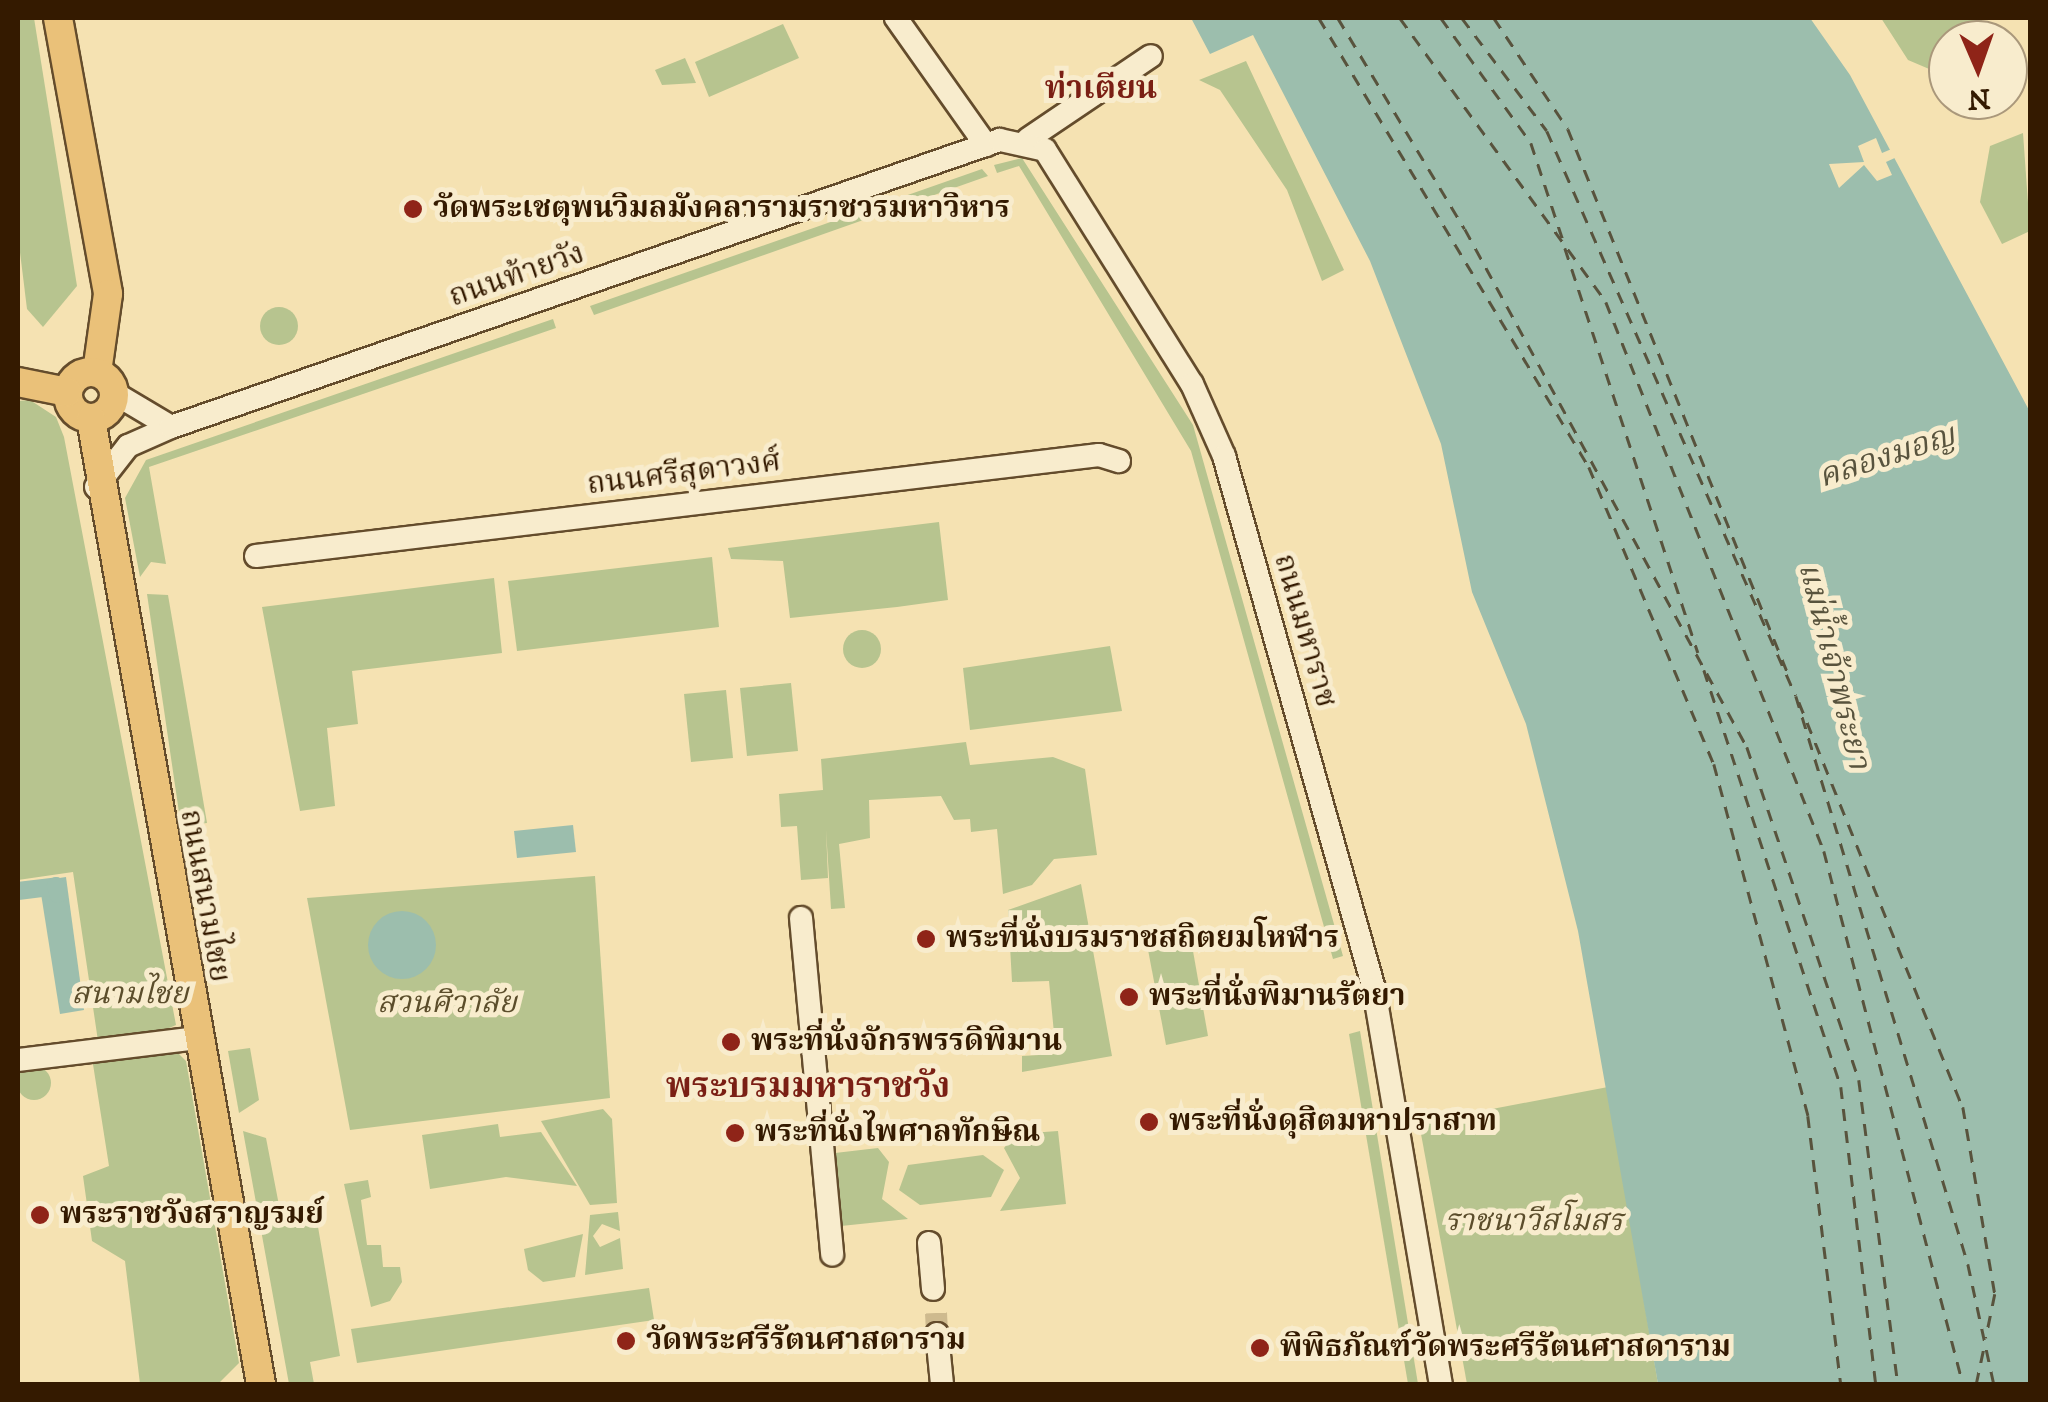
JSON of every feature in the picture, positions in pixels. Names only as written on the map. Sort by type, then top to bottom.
[{"type":"main road","points":[[58,18],[108,294],[113,390],[105,414],[90,419],[76,413],[68,392],[75,378],[113,390]]},
{"type":"main road","points":[[18,382],[68,392]]},
{"type":"main road","name":"ถนนสนามไชย","points":[[90,419],[96,487],[261,1384]]},
{"type":"street","points":[[896,18],[986,145],[1028,139],[1151,56]]},
{"type":"street","name":"ถนนมหาราช","points":[[1028,139],[1058,165],[1192,384],[1224,456],[1378,1006],[1441,1384]]},
{"type":"street","name":"ถนนท้ายวัง","points":[[96,487],[128,446],[171,427],[986,145]]},
{"type":"street","points":[[113,390],[171,427]]},
{"type":"street","name":"ถนนศรีสุดาวงศ์","points":[[256,556],[1099,455],[1119,461]]},
{"type":"street","points":[[801,918],[832,1256]]},
{"type":"street","points":[[18,1060],[198,1038]]},
{"type":"street","points":[[929,1242],[942,1384]]},
{"type":"green space","points":[[18,18],[34,18],[77,286],[43,327],[27,309],[18,236]]},
{"type":"green space","points":[[1881,18],[1981,18],[1928,20],[1928,68],[1908,60]]},
{"type":"green space","points":[[783,24],[799,58],[709,97],[695,62]]},
{"type":"green space","points":[[685,58],[696,83],[662,85],[655,70]]},
{"type":"green space","points":[[1246,61],[1344,270],[1322,281],[1287,190],[1220,90],[1199,80]]},
{"type":"green space","points":[[2023,133],[2030,231],[2002,244],[1980,202],[1990,146]]},
{"type":"green space","points":[[1022,158],[1193,425],[1343,956],[1333,959],[1191,451],[1019,166],[997,173],[994,165]]},
{"type":"green space","points":[[982,169],[988,176],[594,315],[590,306]]},
{"type":"green space","points":[[279,307],[293,312],[298,326],[293,340],[279,345],[265,340],[260,326],[265,312]]},
{"type":"green space","points":[[553,319],[556,328],[149,467],[166,564],[151,562],[140,577],[125,498],[146,460]]},
{"type":"green space","name":"สนามไชย","points":[[30,400],[56,417],[64,437],[176,1025],[158,1033],[98,1041],[73,872],[18,880],[18,401]]},
{"type":"green space","points":[[939,522],[948,600],[897,607],[790,618],[783,561],[731,559],[728,548]]},
{"type":"green space","points":[[712,557],[719,627],[517,651],[508,581]]},
{"type":"green space","points":[[494,578],[502,653],[352,671],[358,724],[327,728],[335,806],[300,811],[262,607]]},
{"type":"green space","points":[[147,594],[168,595],[207,823],[181,826]]},
{"type":"green space","points":[[862,630],[876,635],[881,649],[876,663],[862,668],[848,663],[843,649],[848,635]]},
{"type":"green space","points":[[1110,646],[1122,711],[970,730],[963,668]]},
{"type":"green space","points":[[791,683],[798,751],[747,756],[740,688]]},
{"type":"green space","points":[[726,690],[733,758],[691,762],[684,694]]},
{"type":"green space","points":[[966,742],[970,765],[1053,757],[1085,769],[1097,855],[1054,859],[1032,885],[1003,894],[997,829],[971,832],[970,819],[954,820],[941,796],[869,800],[870,838],[839,844],[845,908],[831,909],[826,830],[828,878],[801,880],[797,826],[781,827],[779,794],[823,790],[821,759]]},
{"type":"green space","name":"สวนศิวาลัย","points":[[595,876],[610,1098],[350,1130],[307,898]]},
{"type":"green space","points":[[1081,884],[1112,1056],[1022,1072],[1022,1056],[1056,1054],[1049,981],[1012,982],[1008,910]]},
{"type":"green space","points":[[1190,934],[1208,1036],[1166,1045],[1146,939]]},
{"type":"green space","points":[[1360,1031],[1418,1384],[1408,1384],[1349,1034]]},
{"type":"green space","points":[[250,1048],[259,1100],[239,1113],[228,1051]]},
{"type":"green space","name":"สนามไชย","points":[[174,1049],[186,1061],[239,1363],[218,1384],[140,1384],[125,1261],[92,1241],[83,1176],[109,1166],[92,1058]]},
{"type":"green space","points":[[34,1066],[46,1071],[51,1083],[46,1095],[34,1100],[22,1095],[17,1083],[22,1071]]},
{"type":"green space","name":"ราชนาวีสโมสร","points":[[1608,1087],[1658,1384],[1467,1384],[1419,1123]]},
{"type":"green space","points":[[603,1109],[612,1119],[617,1203],[590,1205],[541,1121]]},
{"type":"green space","points":[[498,1124],[500,1137],[541,1132],[577,1186],[506,1177],[430,1189],[422,1135]]},
{"type":"green space","points":[[243,1131],[266,1138],[283,1226],[317,1221],[340,1356],[310,1362],[314,1384],[289,1384]]},
{"type":"green space","points":[[1058,1131],[1066,1204],[1000,1211],[1020,1178],[1004,1148],[1016,1134]]},
{"type":"green space","points":[[878,1148],[889,1162],[882,1199],[908,1219],[841,1226],[835,1153]]},
{"type":"green space","points":[[983,1155],[1004,1170],[991,1197],[920,1205],[899,1190],[908,1165]]},
{"type":"green space","points":[[368,1180],[371,1197],[361,1200],[367,1245],[381,1245],[383,1267],[400,1267],[402,1282],[390,1301],[371,1307],[344,1184]]},
{"type":"green space","points":[[618,1212],[620,1231],[602,1224],[593,1236],[600,1247],[620,1238],[623,1269],[585,1275],[590,1215]]},
{"type":"green space","points":[[583,1234],[575,1277],[543,1282],[528,1270],[524,1249]]},
{"type":"green space","points":[[649,1288],[654,1320],[357,1363],[351,1329]]},
{"type":"water","points":[[1191,18],[1810,18],[1850,75],[2030,412],[2030,1384],[1658,1384],[1578,931],[1526,724],[1472,592],[1441,444],[1370,261],[1253,35],[1210,54]]},
{"type":"water","points":[[573,825],[576,852],[517,858],[514,831]]},
{"type":"water","points":[[66,877],[84,1010],[60,1014],[39,881]]},
{"type":"water","points":[[402,911],[426,921],[436,945],[426,969],[402,979],[378,969],[368,945],[378,921]]},
{"type":"pier","points":[[1876,138],[1882,153],[1894,148],[1899,156],[1886,162],[1892,175],[1877,181],[1864,165],[1839,188],[1829,164],[1864,162],[1858,146]]},
{"type":"waterway","points":[[18,891],[56,886],[58,894]]},
{"type":"ferry route","points":[[1319,18],[1589,467],[1714,764],[1808,1116],[1841,1384]]},
{"type":"ferry route","points":[[1338,18],[1465,229],[1747,747],[1859,1080],[1898,1384]]},
{"type":"ferry route","points":[[1400,18],[1606,302],[1824,851],[1963,1384]]},
{"type":"ferry route","points":[[1441,18],[1531,143],[1563,240]]},
{"type":"ferry route","points":[[1462,18],[1547,131],[1796,696],[1968,1264],[1994,1384]]},
{"type":"ferry route","points":[[1494,18],[1568,129],[1787,671]]},
{"type":"ferry route","points":[[1565,248],[1698,653]]},
{"type":"ferry route","points":[[1704,670],[1841,1087],[1876,1384]]},
{"type":"ferry route","points":[[1799,702],[1963,1107],[1995,1294],[1986,1338]]},
{"type":"ferry route","points":[[1976,1384],[1984,1346]]},
{"type":"tunnel","points":[[936,1313],[937,1334]]},
{"type":"place","name":"วัดพระเชตุพนวิมลมังคลารามราชวรมหาวิหาร","points":[[413,209]]},
{"type":"place","name":"พระที่นั่งบรมราชสถิตยมโหฬาร","points":[[926,939]]},
{"type":"place","name":"พระที่นั่งพิมานรัตยา","points":[[1129,997]]},
{"type":"place","name":"พระที่นั่งจักรพรรดิพิมาน","points":[[731,1042]]},
{"type":"place","name":"พระที่นั่งดุสิตมหาปราสาท","points":[[1149,1122]]},
{"type":"place","name":"พระที่นั่งไพศาลทักษิณ","points":[[735,1133]]},
{"type":"place","name":"พระราชวังสราญรมย์","points":[[40,1215]]},
{"type":"place","name":"วัดพระศรีรัตนศาสดาราม","points":[[626,1341]]},
{"type":"place","name":"พิพิธภัณฑ์วัดพระศรีรัตนศาสดาราม","points":[[1260,1348]]},
{"type":"district","name":"ท่าเตียน","points":[[1101,89]]},
{"type":"district","name":"พระบรมมหาราชวัง","points":[[808,1087]]},
{"type":"water label","name":"คลองมอญ","points":[[1887,457]]},
{"type":"water label","name":"แม่น้ำเจ้าพระยา","points":[[1833,666]]}]
